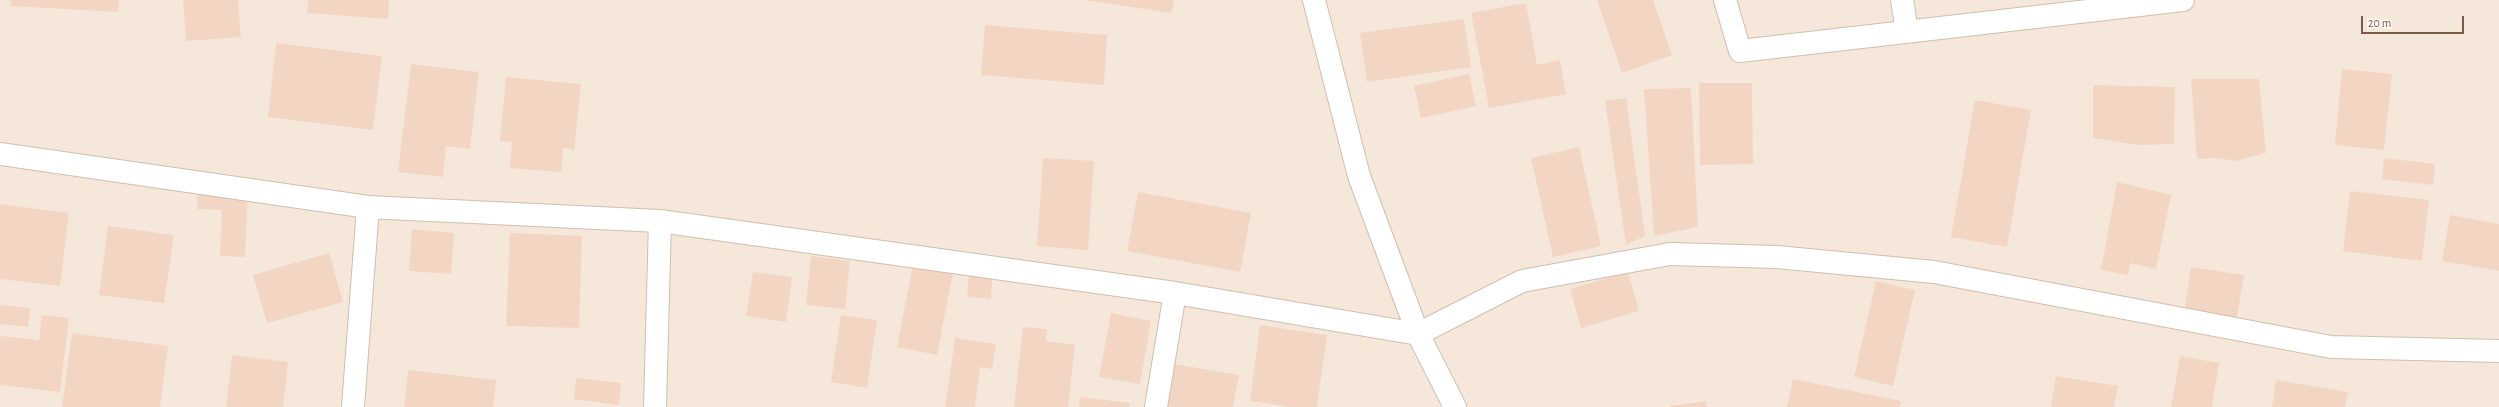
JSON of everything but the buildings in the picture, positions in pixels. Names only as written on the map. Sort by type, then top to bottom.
[{"type":"street","points":[[1314,0],[1359,176],[1418,334],[1455,407]]},
{"type":"street","points":[[1725,0],[1740,51],[2183,0]]},
{"type":"street","points":[[1902,0],[1907,31]]},
{"type":"street","points":[[0,154],[368,207],[660,221],[1175,293],[1418,334],[1522,281],[1670,254],[1777,257],[1934,272],[2331,347],[2499,351]]},
{"type":"street","points":[[353,407],[368,207]]},
{"type":"street","points":[[655,407],[660,221]]},
{"type":"street","points":[[1156,407],[1175,293]]},
{"type":"shaded area","points":[[0,0],[2499,0],[2499,407],[0,407]]}]
